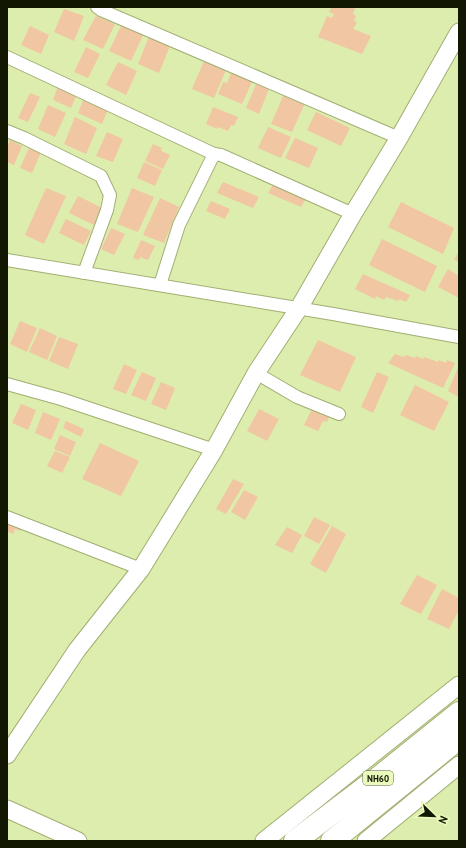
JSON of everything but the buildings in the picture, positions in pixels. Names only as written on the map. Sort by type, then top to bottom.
[{"type":"highway","name":"NH60","points":[[295,841],[382,775],[459,713]]},
{"type":"highway","name":"NH60","points":[[332,841],[459,738]]},
{"type":"street","points":[[97,7],[399,138]]},
{"type":"street","points":[[7,755],[77,650],[142,569],[214,450],[256,373],[298,308],[399,138],[459,32]]},
{"type":"street","points":[[7,57],[214,154],[221,155],[353,214]]},
{"type":"street","points":[[7,131],[101,176],[110,195],[107,210],[84,273]]},
{"type":"street","points":[[160,285],[179,225],[214,154]]},
{"type":"street","points":[[7,260],[298,308],[459,337]]},
{"type":"street","points":[[256,373],[298,397],[339,414]]},
{"type":"street","points":[[7,384],[61,399],[214,450]]},
{"type":"street","points":[[7,517],[142,569]]},
{"type":"street","points":[[264,841],[459,685]]},
{"type":"street","points":[[366,841],[459,765]]},
{"type":"street","points":[[7,809],[78,841]]}]
